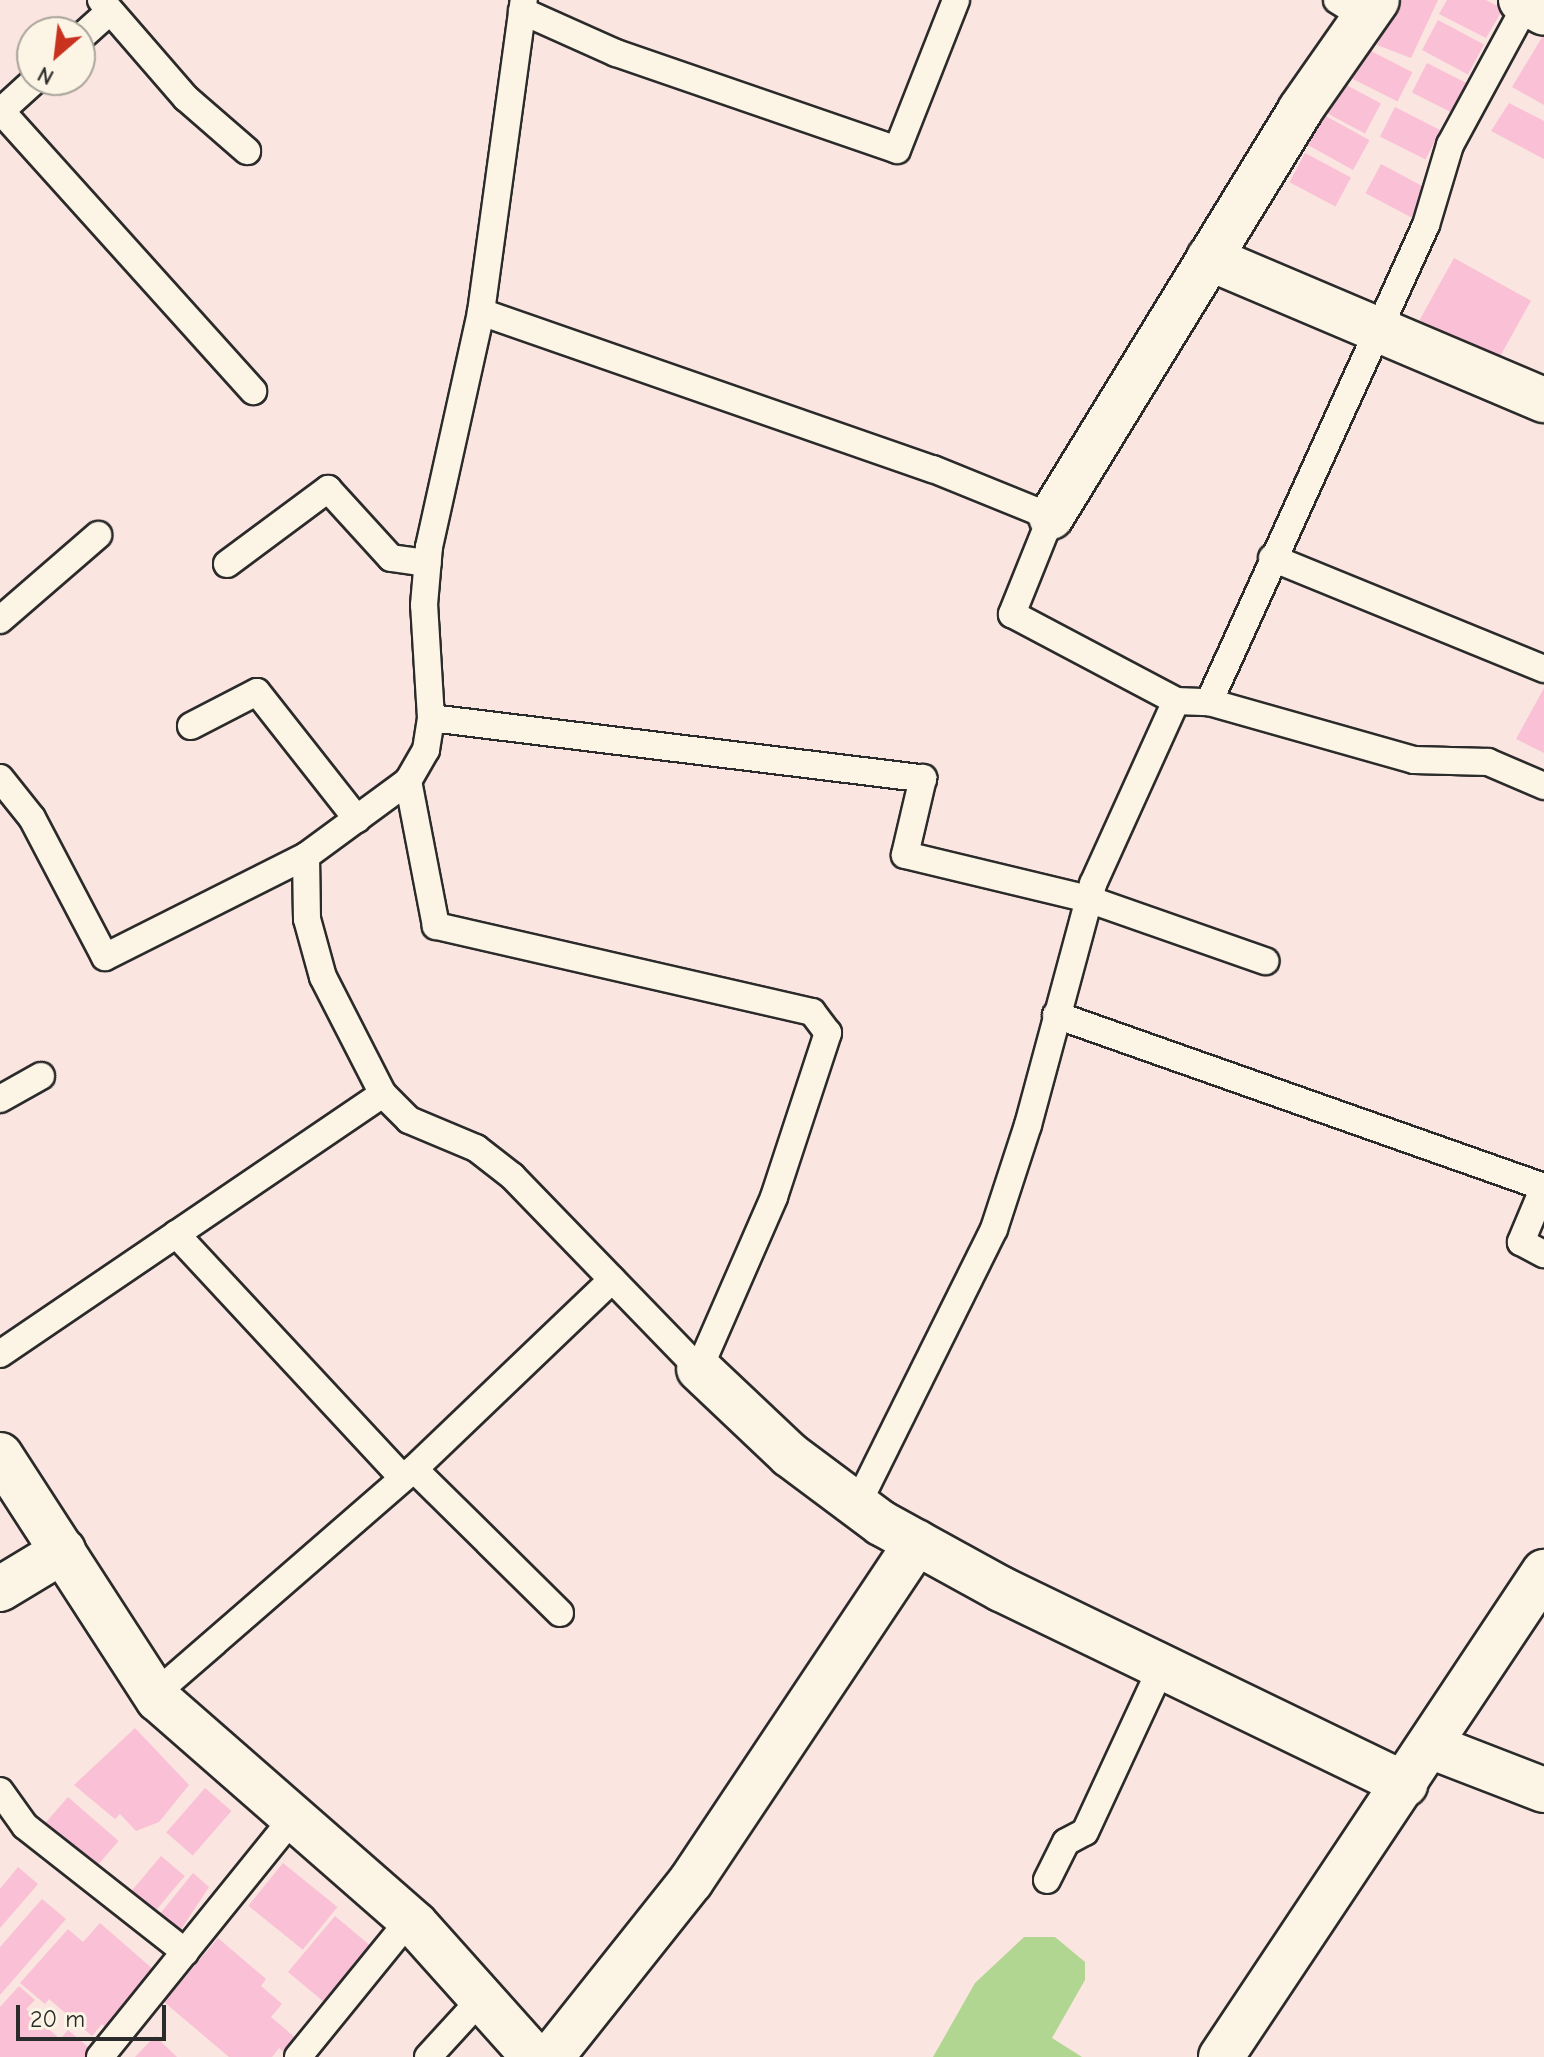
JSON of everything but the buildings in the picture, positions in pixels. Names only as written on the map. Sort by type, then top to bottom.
[{"type":"street","points":[[1051,517],[1300,110],[1359,6]]},
{"type":"street","points":[[1209,258],[1544,400]]},
{"type":"street","points":[[699,1369],[790,1455],[857,1505],[917,1542],[1001,1589],[1163,1664],[1405,1784]]},
{"type":"street","points":[[0,1455],[155,1694],[410,1919],[534,2057]]},
{"type":"street","points":[[551,2057],[691,1881],[917,1542]]},
{"type":"street","points":[[0,1589],[63,1551]]},
{"type":"street","points":[[1221,2057],[1544,1572]]},
{"type":"street","points":[[1430,1746],[1544,1790]]},
{"type":"lane","points":[[0,778],[32,818],[105,957],[306,856],[408,781],[426,750],[431,718],[424,605],[428,563],[481,312],[523,5],[616,53],[897,150],[956,0]]},
{"type":"lane","points":[[106,5],[186,98],[247,151]]},
{"type":"lane","points":[[1209,702],[1426,225],[1450,145],[1531,5]]},
{"type":"lane","points":[[18,96],[0,112],[253,391]]},
{"type":"lane","points":[[481,312],[933,469],[1051,517],[1012,614],[1176,701],[1209,702],[1414,760],[1488,762],[1544,786]]},
{"type":"lane","points":[[227,564],[328,489],[391,558],[428,563]]},
{"type":"lane","points":[[0,620],[98,535]]},
{"type":"lane","points":[[1272,558],[1544,669]]},
{"type":"lane","points":[[191,726],[257,692],[357,819]]},
{"type":"lane","points":[[857,1505],[994,1229],[1028,1125],[1088,899],[1176,701]]},
{"type":"lane","points":[[431,718],[923,778],[905,855],[1088,899],[1265,961]]},
{"type":"lane","points":[[306,856],[307,919],[323,977],[383,1094],[409,1120],[476,1148],[512,1176],[699,1369],[774,1197],[828,1033],[812,1012],[436,926],[408,781]]},
{"type":"lane","points":[[1056,1015],[1544,1187],[1521,1242],[1544,1254]]},
{"type":"lane","points":[[0,1099],[41,1076]]},
{"type":"lane","points":[[0,1354],[383,1094]]},
{"type":"lane","points":[[176,1234],[408,1474],[560,1613]]},
{"type":"lane","points":[[155,1694],[408,1474],[612,1280]]},
{"type":"lane","points":[[1047,1880],[1066,1842],[1085,1832],[1163,1664]]},
{"type":"lane","points":[[0,1791],[25,1826],[185,1952]]},
{"type":"lane","points":[[100,2057],[293,1818]]},
{"type":"lane","points":[[298,2057],[410,1919]]},
{"type":"lane","points":[[428,2057],[482,1998]]},
{"type":"green space","points":[[1024,1937],[1055,1937],[1085,1962],[1085,1980],[1052,2038],[1082,2057],[933,2057],[975,1983]]}]
